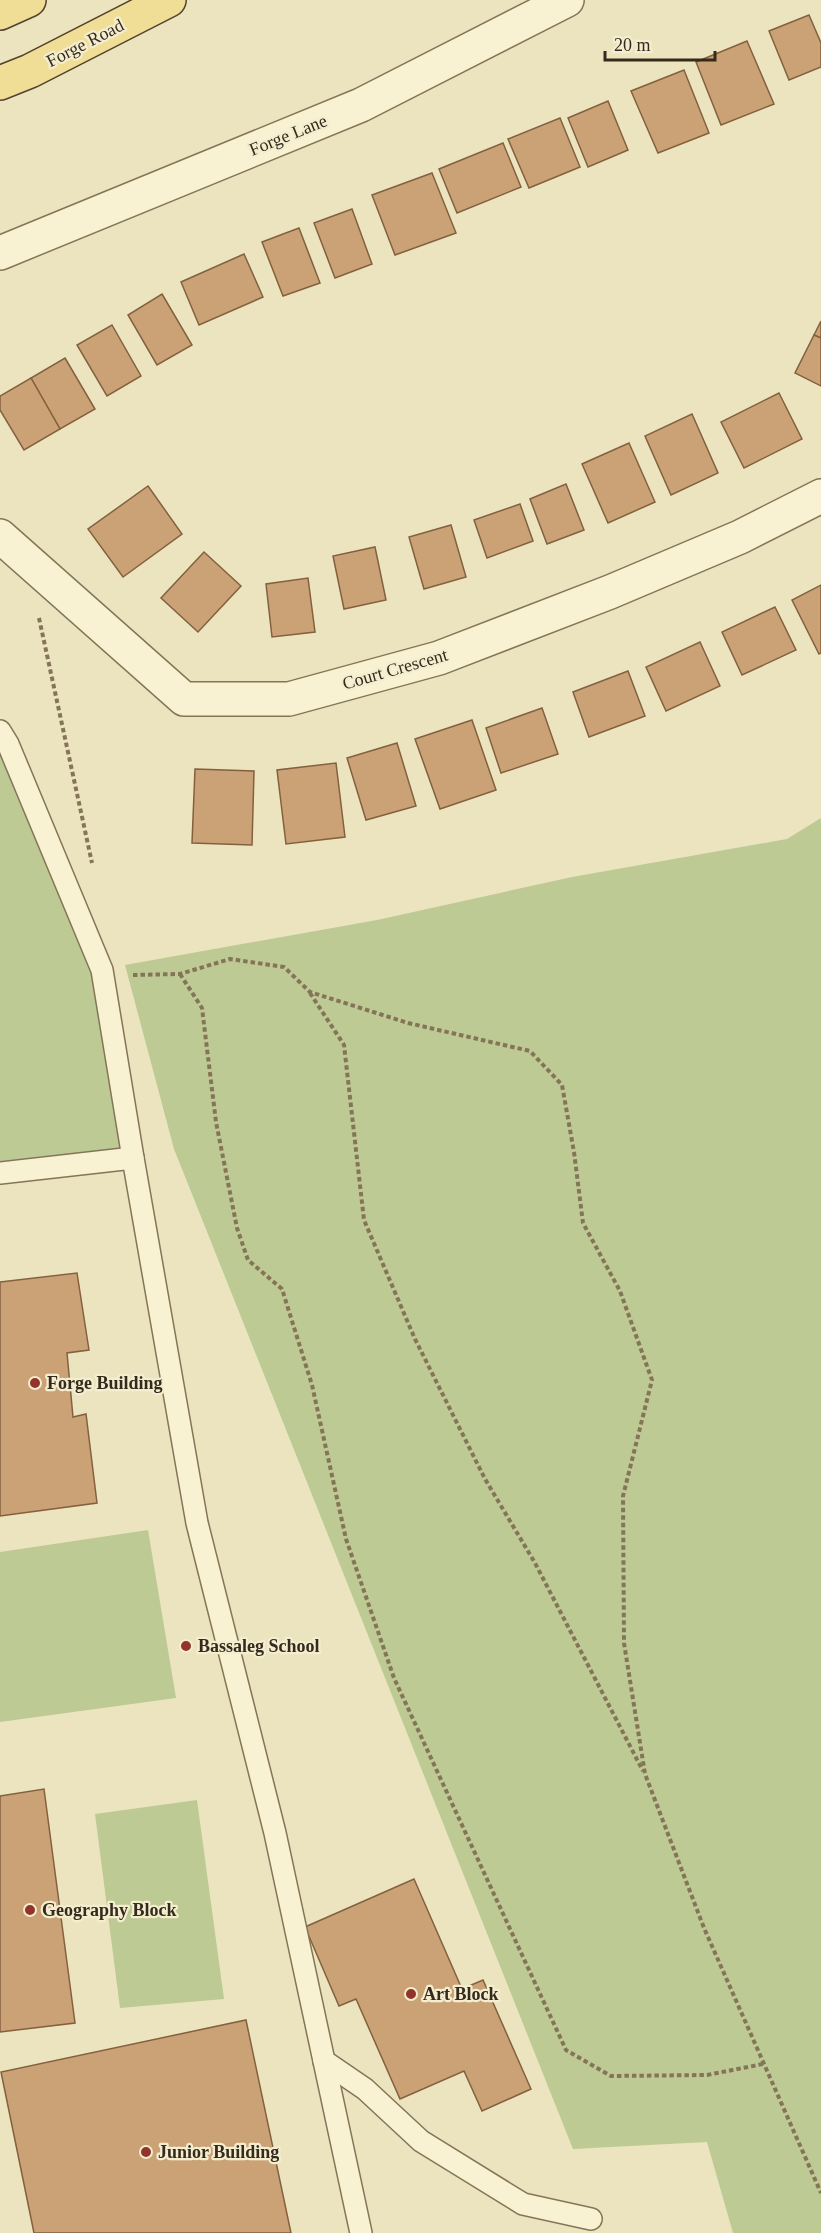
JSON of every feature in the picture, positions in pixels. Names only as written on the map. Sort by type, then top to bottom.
[{"type":"main road","points":[[0,13],[29,0]]},
{"type":"main road","name":"Forge Road","points":[[0,83],[30,71],[169,0]]},
{"type":"street","name":"Forge Lane","points":[[0,253],[360,105],[567,0]]},
{"type":"street","name":"Court Crescent","points":[[0,536],[184,699],[289,699],[439,658],[600,597],[740,537],[821,496]]},
{"type":"lane","points":[[0,731],[8,744],[102,970],[197,1523],[275,1833],[361,2233]]},
{"type":"lane","points":[[0,1173],[133,1158]]},
{"type":"lane","points":[[324,2061],[365,2089],[421,2141],[523,2204],[591,2219]]},
{"type":"path","points":[[38,616],[95,874]]},
{"type":"path","points":[[129,975],[180,974],[230,959],[284,967],[310,992],[344,1045],[363,1220],[414,1339],[485,1479],[535,1563],[645,1774],[704,1928],[821,2193]]},
{"type":"path","points":[[180,974],[202,1008],[216,1122],[237,1228],[248,1260],[282,1289],[312,1385],[346,1539],[394,1678],[566,2050],[611,2076],[707,2075],[763,2064]]},
{"type":"path","points":[[310,992],[408,1023],[530,1051],[562,1085],[583,1222],[620,1291],[652,1380],[623,1496],[624,1642],[645,1774]]},
{"type":"green space","points":[[0,731],[102,970],[133,1158],[0,1173]]},
{"type":"green space","points":[[821,818],[821,2233],[733,2233],[707,2142],[573,2149],[174,1149],[125,965],[377,920],[572,877],[787,839]]},
{"type":"green space","points":[[148,1530],[176,1698],[0,1722],[0,1552]]},
{"type":"green space","points":[[197,1800],[224,1999],[120,2008],[95,1814]]},
{"type":"building","points":[[809,15],[821,43],[821,67],[789,80],[769,31]]},
{"type":"building","points":[[747,41],[774,104],[721,125],[696,62]]},
{"type":"building","points":[[684,70],[709,133],[658,153],[631,91]]},
{"type":"building","points":[[608,101],[628,150],[588,167],[568,118]]},
{"type":"building","points":[[560,118],[580,167],[529,188],[508,139]]},
{"type":"building","points":[[503,143],[521,187],[457,213],[439,169]]},
{"type":"building","points":[[432,173],[456,233],[395,255],[372,195]]},
{"type":"building","points":[[352,209],[372,264],[335,278],[314,223]]},
{"type":"building","points":[[299,228],[320,283],[283,296],[262,242]]},
{"type":"building","points":[[244,254],[263,297],[199,325],[181,282]]},
{"type":"building","points":[[162,294],[192,345],[157,365],[128,315]]},
{"type":"building","points":[[821,321],[821,338],[814,335]]},
{"type":"building","points":[[112,325],[141,376],[107,396],[77,345]]},
{"type":"building","points":[[814,335],[821,338],[821,386],[795,373]]},
{"type":"building","points":[[65,358],[95,409],[60,429],[31,378]]},
{"type":"building","points":[[31,378],[60,429],[24,450],[0,410],[0,396]]},
{"type":"building","points":[[779,393],[802,439],[744,468],[721,422]]},
{"type":"building","points":[[692,414],[718,473],[671,495],[645,436]]},
{"type":"building","points":[[629,443],[655,502],[608,523],[582,464]]},
{"type":"building","points":[[566,484],[584,530],[547,544],[530,499]]},
{"type":"building","points":[[148,486],[182,534],[123,577],[88,529]]},
{"type":"building","points":[[520,504],[533,541],[487,558],[474,520]]},
{"type":"building","points":[[451,525],[466,577],[424,589],[409,537]]},
{"type":"building","points":[[375,547],[386,600],[344,609],[333,556]]},
{"type":"building","points":[[204,552],[241,586],[198,632],[161,598]]},
{"type":"building","points":[[308,578],[315,632],[272,637],[266,584]]},
{"type":"building","points":[[821,585],[821,653],[819,654],[792,600]]},
{"type":"building","points":[[775,607],[796,650],[742,675],[722,632]]},
{"type":"building","points":[[700,642],[720,686],[666,711],[646,667]]},
{"type":"building","points":[[628,671],[645,716],[589,737],[573,692]]},
{"type":"building","points":[[542,708],[558,754],[501,773],[486,728]]},
{"type":"building","points":[[472,720],[496,790],[440,809],[415,739]]},
{"type":"building","points":[[397,743],[416,806],[366,820],[347,758]]},
{"type":"building","points":[[336,763],[345,837],[286,844],[277,770]]},
{"type":"building","points":[[195,769],[254,771],[252,845],[192,843]]},
{"type":"building","name":"Forge Building","points":[[77,1273],[89,1350],[67,1353],[73,1417],[86,1414],[97,1503],[0,1516],[0,1282]]},
{"type":"building","name":"Geography Block","points":[[44,1789],[75,2023],[0,2032],[0,1796]]},
{"type":"building","name":"Art Block","points":[[414,1879],[462,1989],[483,1980],[531,2089],[482,2111],[464,2071],[400,2099],[356,1999],[339,2006],[305,1927]]},
{"type":"building","name":"Junior Building","points":[[246,2020],[291,2233],[34,2233],[1,2072]]},
{"type":"place","name":"Forge Building","points":[[35,1383]]},
{"type":"place","name":"Bassaleg School","points":[[186,1646]]},
{"type":"place","name":"Geography Block","points":[[30,1910]]},
{"type":"place","name":"Art Block","points":[[411,1994]]},
{"type":"place","name":"Junior Building","points":[[146,2152]]}]
